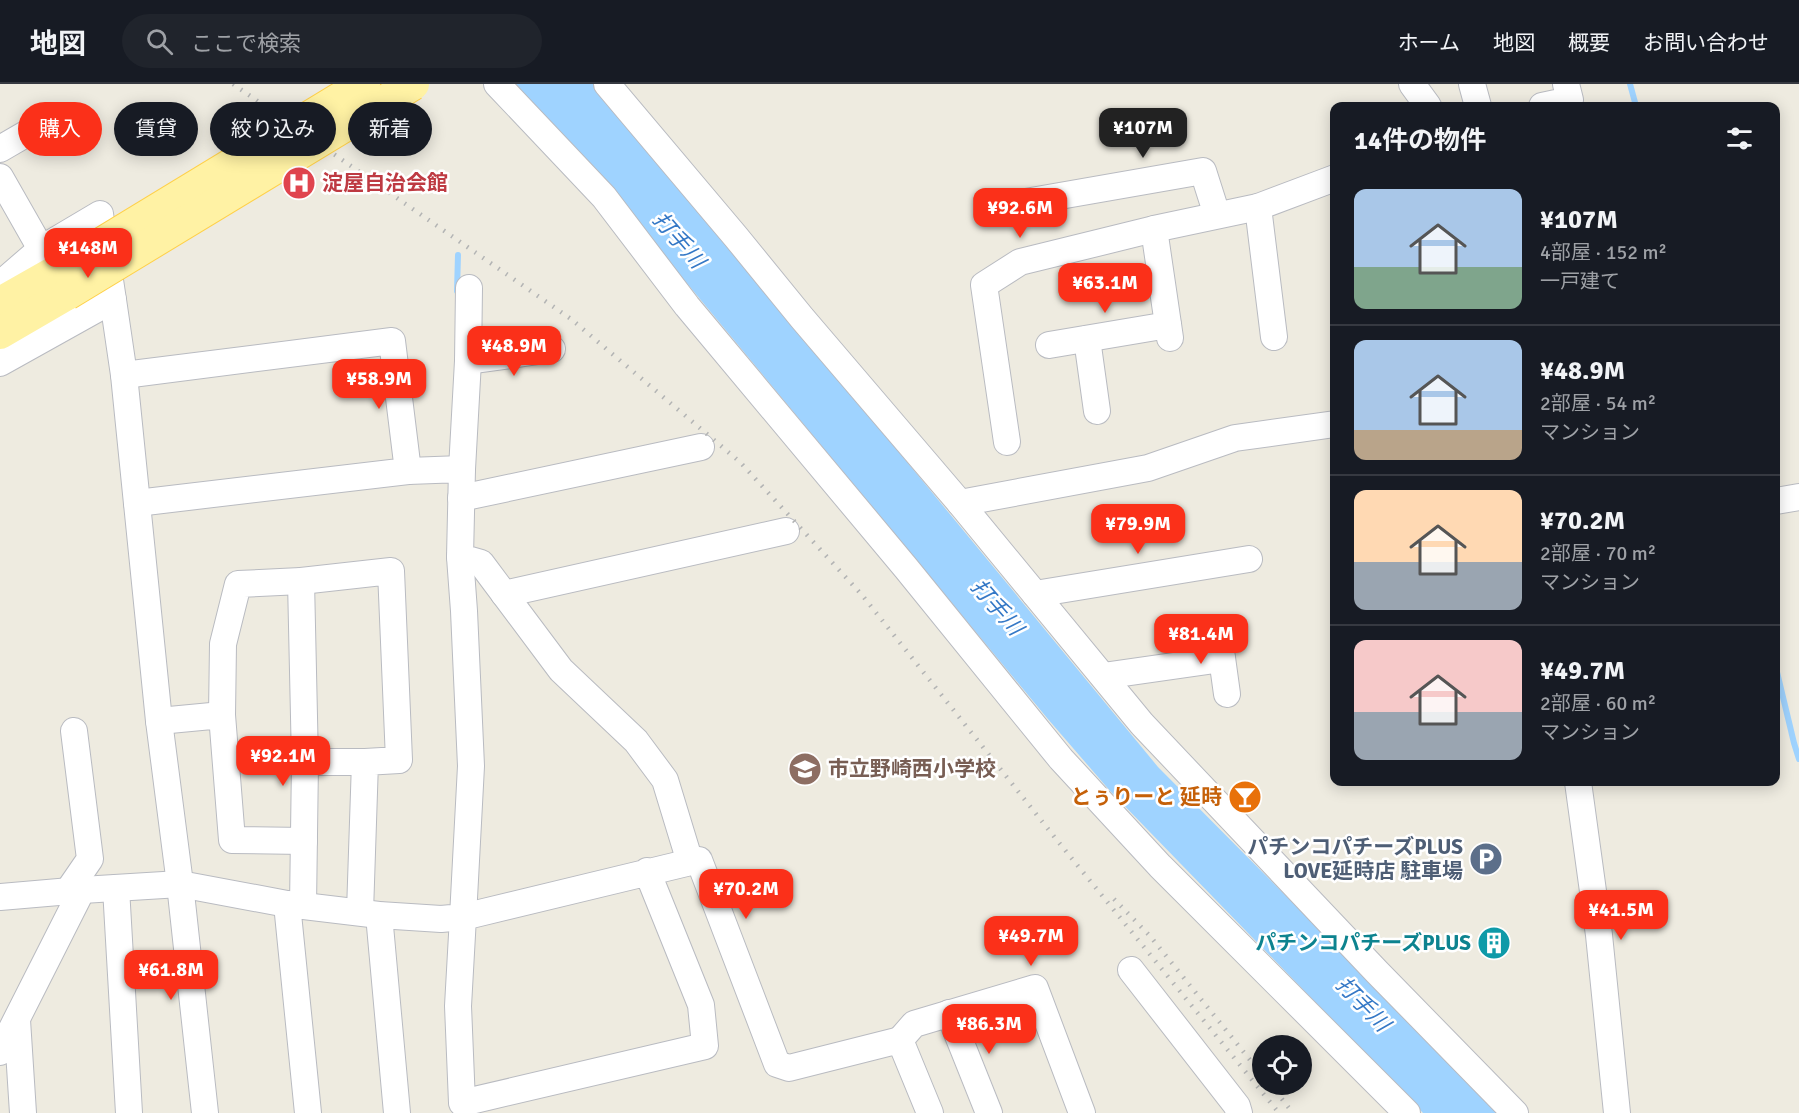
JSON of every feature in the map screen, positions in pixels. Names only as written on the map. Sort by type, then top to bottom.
[{"type":"main road","points":[[0,303],[364,84]]},
{"type":"main road","points":[[0,333],[54,272],[413,84]]},
{"type":"street","points":[[497,84],[604,197],[687,306],[906,567],[1061,759],[1160,866],[1407,1113]]},
{"type":"street","points":[[607,84],[960,503],[1142,724],[1377,972],[1515,1113]]},
{"type":"street","points":[[1412,84],[1425,102]]},
{"type":"street","points":[[1472,84],[1477,102]]},
{"type":"street","points":[[1561,102],[1570,100],[1566,84]]},
{"type":"street","points":[[0,149],[18,139]]},
{"type":"street","points":[[1014,204],[1203,171],[1217,215]]},
{"type":"street","points":[[0,177],[54,272]]},
{"type":"street","points":[[1007,442],[984,285],[1020,262],[1154,229],[1258,207],[1330,180]]},
{"type":"street","points":[[1258,207],[1274,337]]},
{"type":"street","points":[[0,283],[54,272],[100,214],[124,375],[159,721],[180,884],[205,1113]]},
{"type":"street","points":[[1049,345],[1169,331],[1154,229]]},
{"type":"street","points":[[469,288],[460,557],[471,766],[458,1006],[463,1108],[705,1046],[701,1005],[647,872]]},
{"type":"street","points":[[0,363],[113,300]]},
{"type":"street","points":[[1087,339],[1097,411]]},
{"type":"street","points":[[124,375],[392,341],[408,471]]},
{"type":"street","points":[[468,361],[552,349]]},
{"type":"street","points":[[960,503],[1148,468],[1234,438],[1330,425]]},
{"type":"street","points":[[461,498],[700,447]]},
{"type":"street","points":[[137,503],[408,471],[462,469]]},
{"type":"street","points":[[1780,500],[1799,497]]},
{"type":"street","points":[[504,594],[786,531]]},
{"type":"street","points":[[460,557],[482,563],[561,670],[636,741],[665,780],[690,862]]},
{"type":"street","points":[[1035,594],[1248,559]]},
{"type":"street","points":[[304,841],[232,840],[222,715],[223,644],[238,584],[301,581],[391,570],[399,760],[305,762]]},
{"type":"street","points":[[301,581],[305,762],[304,841],[295,905],[308,1113]]},
{"type":"street","points":[[1218,629],[1227,694]]},
{"type":"street","points":[[1103,676],[1222,659]]},
{"type":"street","points":[[159,721],[222,715]]},
{"type":"street","points":[[0,1052],[17,1020],[90,859],[74,731]]},
{"type":"street","points":[[365,762],[370,914],[397,1113]]},
{"type":"street","points":[[1579,786],[1599,935],[1617,1113]]},
{"type":"street","points":[[0,897],[180,884],[295,905],[441,919],[463,917],[699,860],[777,1064],[789,1068],[900,1041],[914,1024],[1035,988],[1082,1113]]},
{"type":"street","points":[[116,888],[129,1113]]},
{"type":"street","points":[[1131,969],[1237,1106],[1239,1113]]},
{"type":"street","points":[[949,1013],[988,1113]]},
{"type":"street","points":[[17,1020],[23,1113]]},
{"type":"street","points":[[900,1041],[930,1113]]},
{"type":"water","name":"打手川","points":[[516,84],[596,84],[1158,767],[1502,1113],[1423,1113],[1111,792],[685,281]]},
{"type":"waterway","points":[[1630,84],[1635,102]]},
{"type":"waterway","points":[[457,291],[458,255]]},
{"type":"waterway","points":[[1780,685],[1799,759]]},
{"type":"railway","points":[[233,84],[571,319],[740,462],[862,595],[1056,839],[1279,1113]]},
{"type":"railway","points":[[1114,899],[1150,936],[1252,1062]]},
{"type":"railway","points":[[1279,1095],[1293,1113]]},
{"type":"place","name":"淀屋自治会館","points":[[299,183]]},
{"type":"place","name":"市立野崎西小学校","points":[[805,769]]},
{"type":"place","name":"とぅりーと 延時","points":[[1245,797]]},
{"type":"place","name":"パチンコパチーズPLUS LOVE延時店 駐車場","points":[[1486,859]]},
{"type":"place","name":"パチンコパチーズPLUS","points":[[1494,943]]}]
